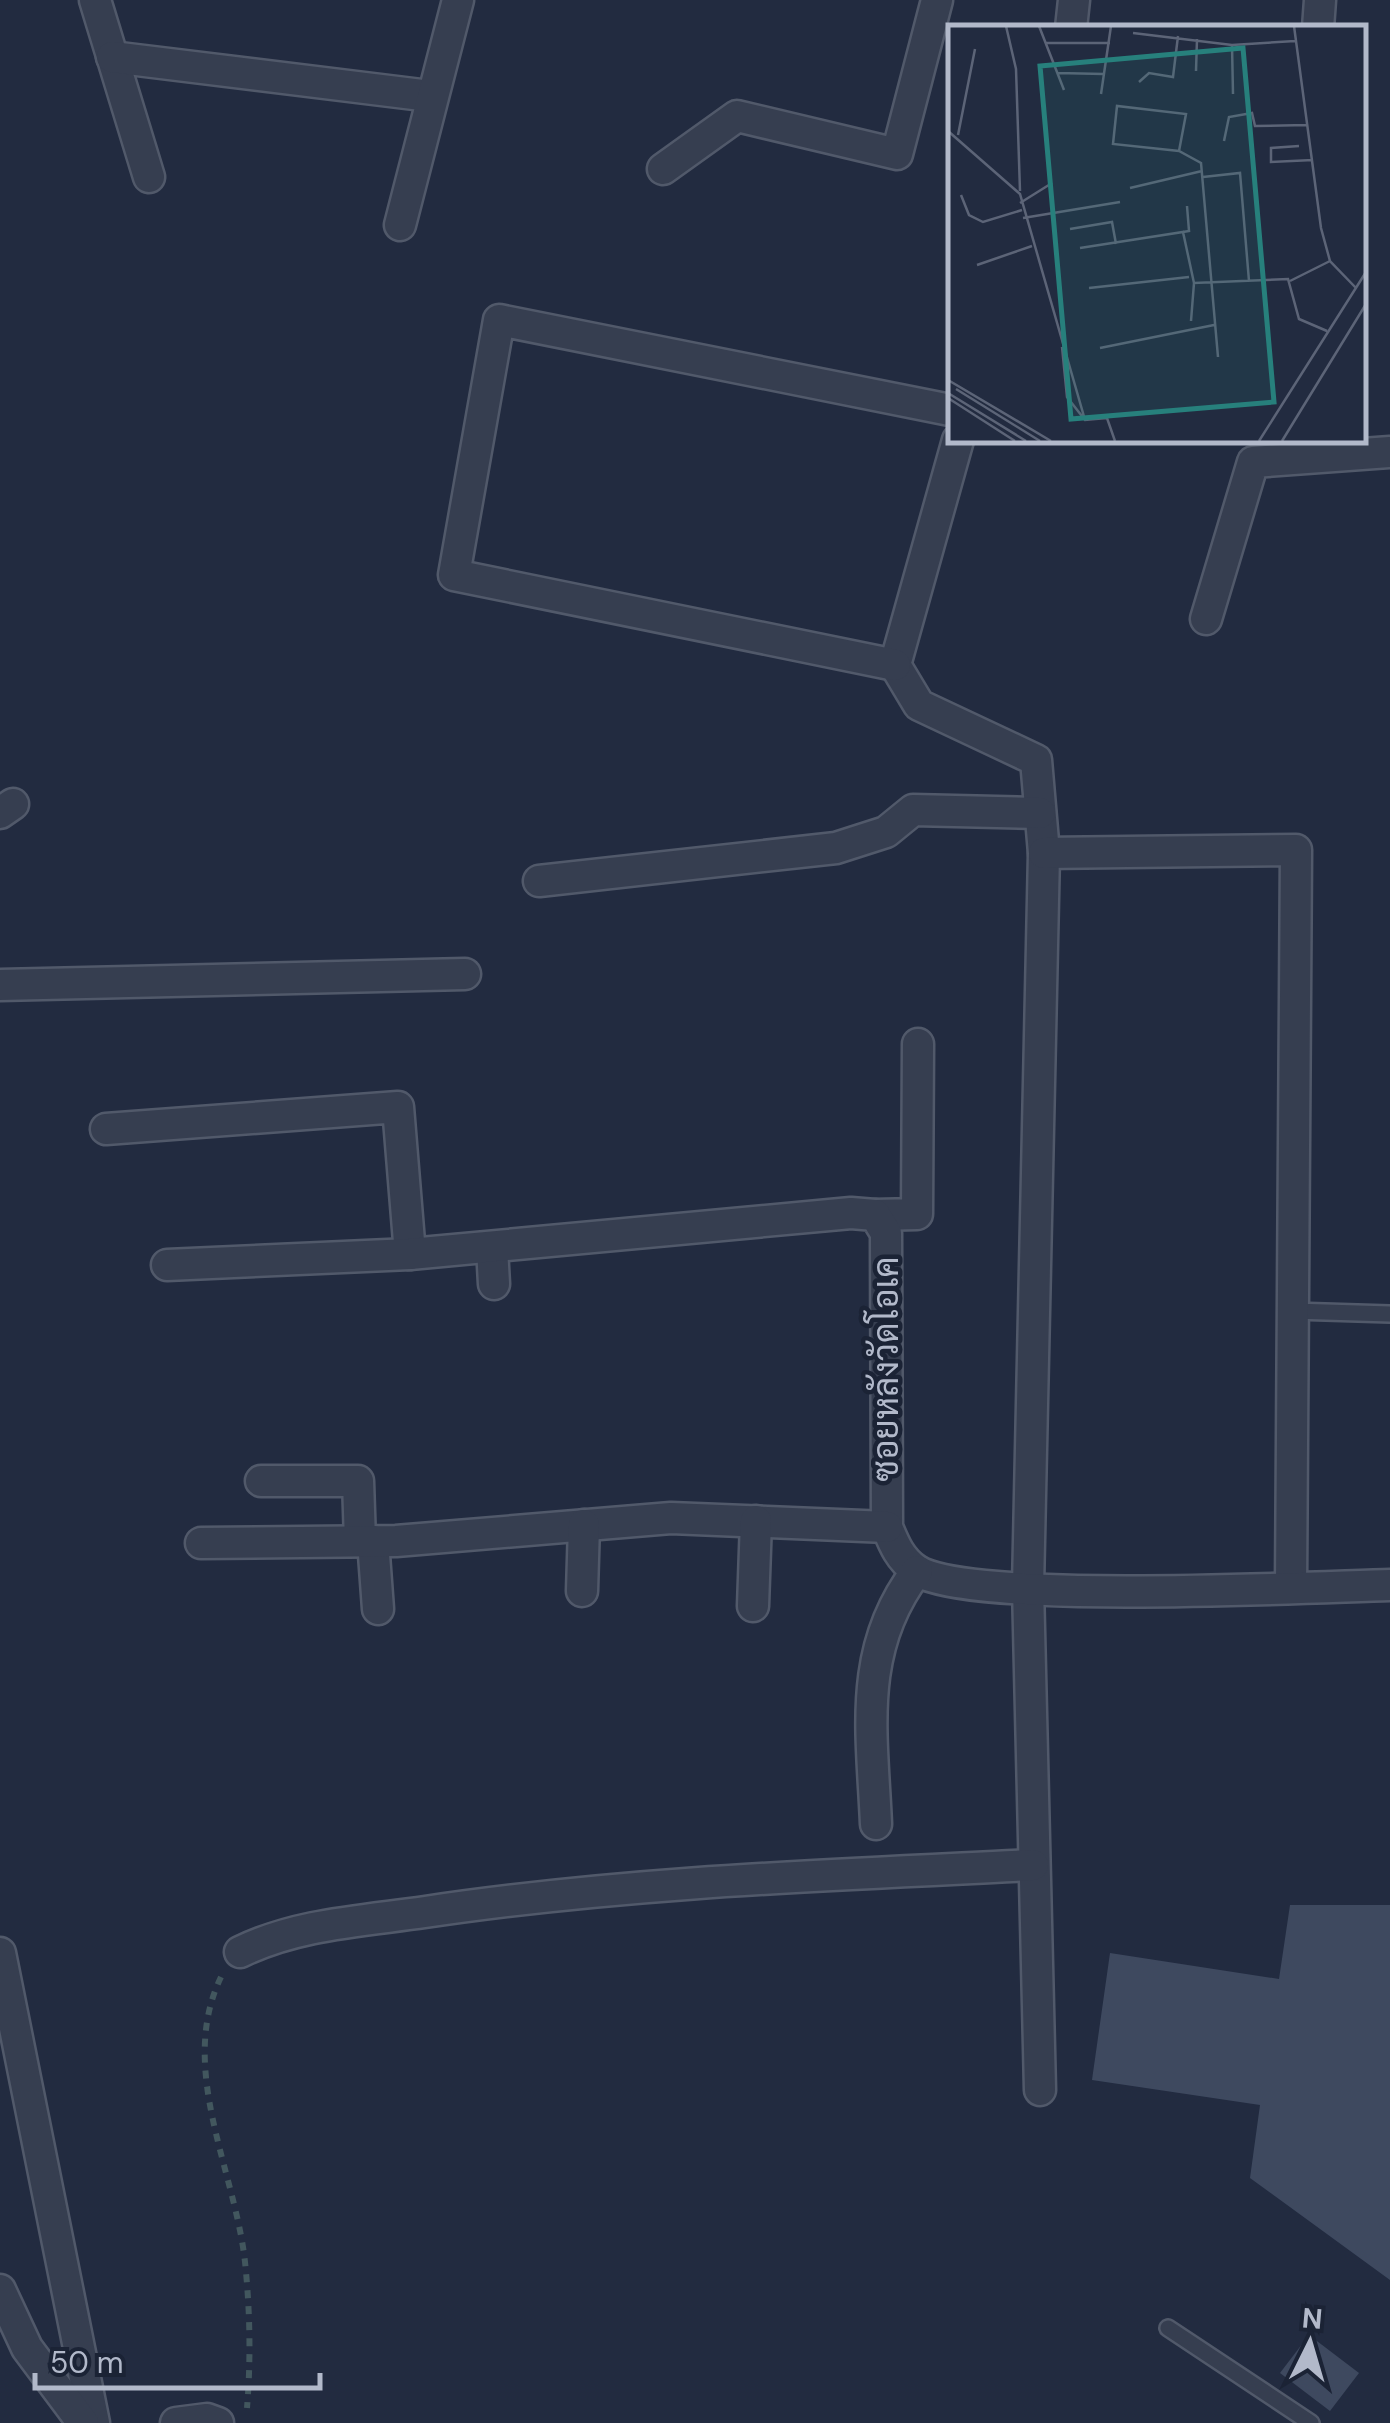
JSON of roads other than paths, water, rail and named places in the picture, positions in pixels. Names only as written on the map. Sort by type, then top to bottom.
[{"type":"street","points":[[95,0],[148,178]]},
{"type":"street","points":[[400,226],[430,96],[458,0]]},
{"type":"street","points":[[663,169],[738,116],[897,154],[937,0]]},
{"type":"street","points":[[1071,25],[1074,0]]},
{"type":"street","points":[[1318,25],[1320,0]]},
{"type":"street","points":[[112,57],[430,96]]},
{"type":"street","points":[[948,410],[499,320],[454,575],[894,665],[919,705],[1036,760],[1044,854],[1028,1587],[1040,2090]]},
{"type":"street","points":[[894,665],[957,442]]},
{"type":"street","points":[[1206,619],[1253,462],[1390,452]]},
{"type":"street","points":[[539,882],[836,848],[886,832],[913,810],[1040,812]]},
{"type":"street","points":[[1044,854],[1296,850],[1291,1587]]},
{"type":"street","points":[[0,985],[464,974]]},
{"type":"street","points":[[875,1215],[916,1214],[918,1044]]},
{"type":"street","points":[[106,1129],[398,1107],[410,1254]]},
{"type":"street","name":"ซอยหลังวัดโอเค","points":[[167,1265],[410,1254],[851,1213],[875,1215],[886,1233],[887,1526],[896,1551],[917,1571]]},
{"type":"street","points":[[492,1248],[494,1284]]},
{"type":"street","points":[[262,1481],[358,1481],[378,1609]]},
{"type":"street","points":[[201,1543],[366,1541],[671,1518],[887,1526]]},
{"type":"street","points":[[753,1606],[756,1522]]},
{"type":"street","points":[[582,1591],[584,1526]]},
{"type":"street","points":[[876,1824],[870,1708],[878,1640],[894,1600],[917,1571],[948,1582],[1028,1587],[1390,1585]]},
{"type":"street","points":[[240,1952],[278,1934],[466,1906],[706,1882],[1033,1865]]},
{"type":"street","points":[[0,1953],[94,2423]]},
{"type":"street","points":[[0,2290],[28,2348],[83,2423]]},
{"type":"street","points":[[176,2423],[207,2419],[218,2423]]},
{"type":"lane","points":[[1293,1312],[1390,1314]]},
{"type":"lane","points":[[1168,2328],[1312,2423]]}]
